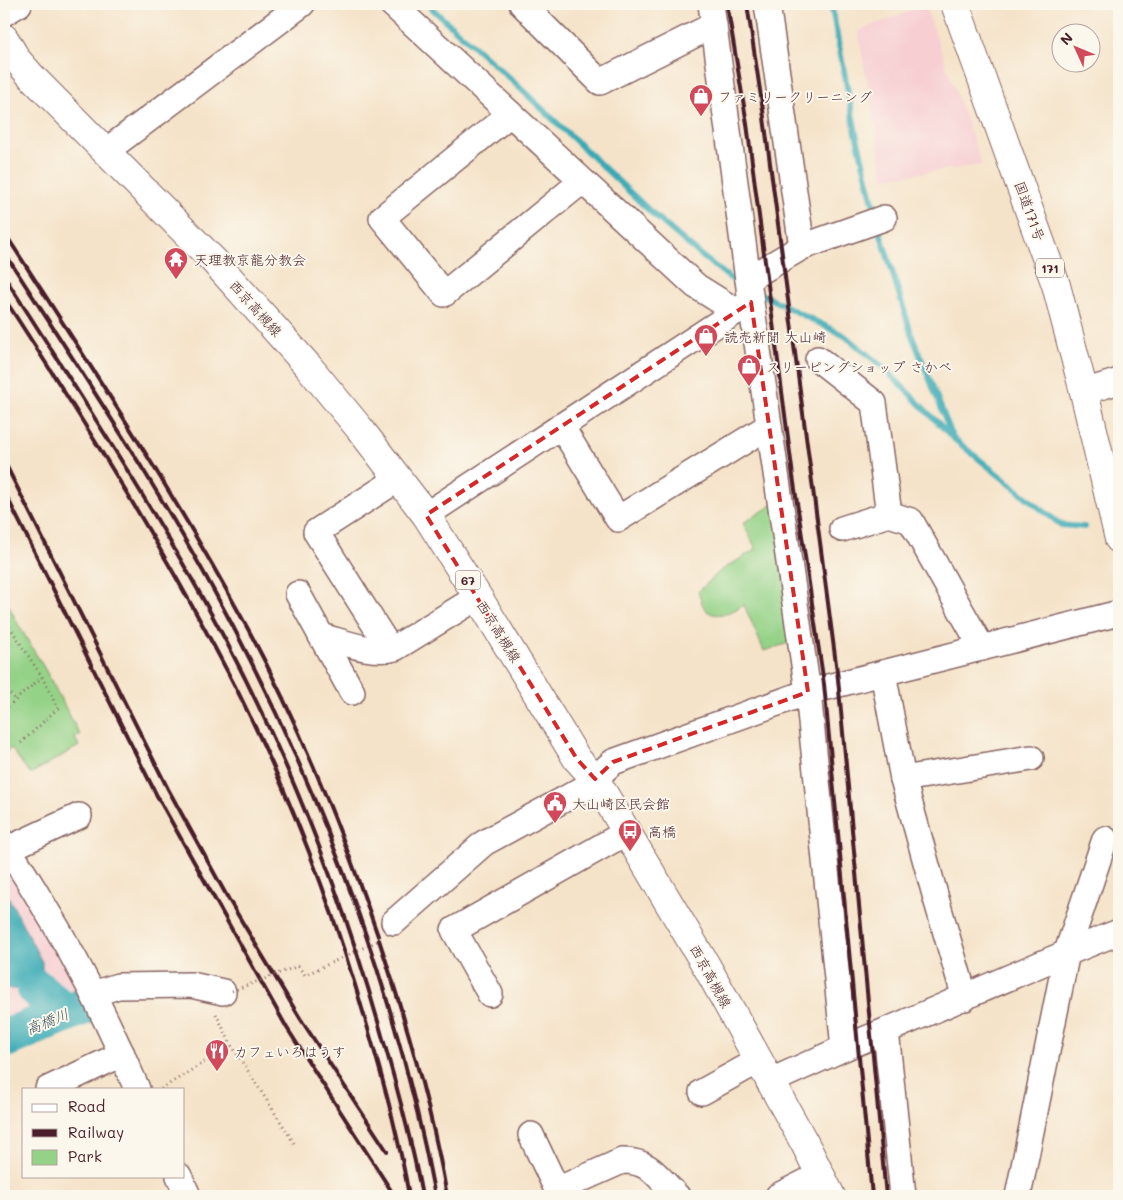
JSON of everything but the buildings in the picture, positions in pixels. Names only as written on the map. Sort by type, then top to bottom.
[{"type":"main road","name":"国道171号","points":[[955,4],[1056,285],[1084,392],[1112,477],[1119,540]]},
{"type":"main road","name":"西京高槻線","points":[[4,32],[17,60],[32,77],[214,262],[301,358],[426,515],[577,758],[594,779],[627,832],[707,967],[826,1186]]},
{"type":"street","points":[[4,32],[19,4]]},
{"type":"street","points":[[106,151],[302,4]]},
{"type":"street","points":[[392,4],[581,182],[696,286],[745,297]]},
{"type":"street","points":[[767,4],[802,247]]},
{"type":"street","points":[[530,5],[600,82],[713,15],[745,297],[769,426],[808,692],[844,1048]]},
{"type":"street","points":[[510,114],[382,218],[444,294],[581,182]]},
{"type":"street","points":[[426,515],[561,426],[745,297],[802,247],[884,218]]},
{"type":"street","points":[[818,360],[874,403],[889,514]]},
{"type":"street","points":[[1084,392],[1119,382]]},
{"type":"street","points":[[561,426],[618,519],[769,426]]},
{"type":"street","points":[[390,649],[316,532],[398,479]]},
{"type":"street","points":[[842,529],[889,514],[912,521],[982,648]]},
{"type":"street","points":[[298,594],[352,692]]},
{"type":"street","points":[[321,636],[370,648],[395,648],[478,597]]},
{"type":"street","points":[[387,931],[484,843],[583,789],[613,762],[808,692],[1119,613]]},
{"type":"street","points":[[883,673],[904,779],[965,998]]},
{"type":"street","points":[[904,779],[1031,758]]},
{"type":"street","points":[[79,816],[8,854],[60,931],[93,994],[137,1088]]},
{"type":"street","points":[[490,994],[454,930],[627,832]]},
{"type":"street","points":[[1018,1196],[1067,952],[1105,839]]},
{"type":"street","points":[[702,1092],[763,1071],[844,1048],[965,998],[1067,952],[1119,932]]},
{"type":"street","points":[[93,994],[118,986],[191,985],[228,991]]},
{"type":"street","points":[[886,1031],[903,1196]]},
{"type":"street","points":[[50,1088],[122,1054]]},
{"type":"street","points":[[531,1136],[558,1193],[622,1161],[630,1161],[638,1162],[654,1171],[677,1196]]},
{"type":"street","points":[[180,1178],[188,1196]]},
{"type":"street","points":[[778,1196],[826,1186]]},
{"type":"path","points":[[4,618],[42,677],[58,708],[20,744]]},
{"type":"path","points":[[4,710],[42,677]]},
{"type":"path","points":[[4,686],[16,700]]},
{"type":"path","points":[[296,1146],[232,1045],[216,1013],[222,1006],[228,991],[298,966],[305,975],[387,931]]},
{"type":"path","points":[[163,1088],[232,1045]]},
{"type":"highlighted area","points":[[751,302],[808,692],[613,762],[595,779],[577,759],[426,515]]},
{"type":"shaded area","points":[[925,5],[982,165],[884,178],[858,31]]},
{"type":"shaded area","points":[[4,860],[86,998],[4,1032]]},
{"type":"green space","points":[[777,502],[798,640],[764,651],[744,605],[723,614],[712,614],[702,604],[698,592],[720,571],[756,549],[743,523]]},
{"type":"green space","points":[[4,596],[80,735],[75,738],[79,746],[30,774],[11,748],[4,753]]},
{"type":"water","points":[[4,888],[42,962],[42,977],[36,988],[20,990],[4,988]]},
{"type":"waterway","points":[[427,4],[518,86],[655,216],[703,257],[743,286]]},
{"type":"waterway","points":[[831,4],[856,133],[876,215]]},
{"type":"waterway","points":[[878,225],[911,333],[952,435]]},
{"type":"waterway","points":[[757,292],[845,336],[884,368],[954,439],[1061,525],[1084,527]]},
{"type":"waterway","points":[[36,988],[65,1013]]},
{"type":"waterway","name":"高橋川","points":[[4,1039],[90,1003]]},
{"type":"railway","points":[[727,4],[747,124],[793,476],[824,684],[872,1196]]},
{"type":"railway","points":[[747,4],[763,110],[838,679],[886,1196]]},
{"type":"railway","points":[[4,232],[160,477],[248,629],[303,742],[335,819],[378,936]]},
{"type":"railway","points":[[4,252],[156,490],[212,588],[272,704],[331,840],[381,981],[402,1052],[435,1196]]},
{"type":"railway","points":[[4,276],[175,549],[227,643],[273,737],[314,834],[350,932],[387,1053],[414,1155],[422,1196]]},
{"type":"railway","points":[[4,298],[140,515],[191,603],[238,693],[281,784],[319,878],[352,974],[390,1108],[409,1196]]},
{"type":"railway","points":[[4,461],[168,789],[229,900],[300,1018],[387,1151]]},
{"type":"railway","points":[[4,491],[156,794],[287,1028],[392,1192]]},
{"type":"railway","points":[[379,940],[418,1067],[434,1131],[447,1196]]},
{"type":"place","name":"ファミリークリーニング","points":[[701,117]]},
{"type":"place","name":"天理教京龍分教会","points":[[176,280]]},
{"type":"place","name":"読売新聞 大山崎","points":[[706,357]]},
{"type":"place","name":"スリーピングショップ さかべ","points":[[749,387]]},
{"type":"place","name":"大山崎区民会館","points":[[555,824]]},
{"type":"place","name":"高橋","points":[[630,852]]},
{"type":"place","name":"カフェいろはうす","points":[[217,1072]]}]
